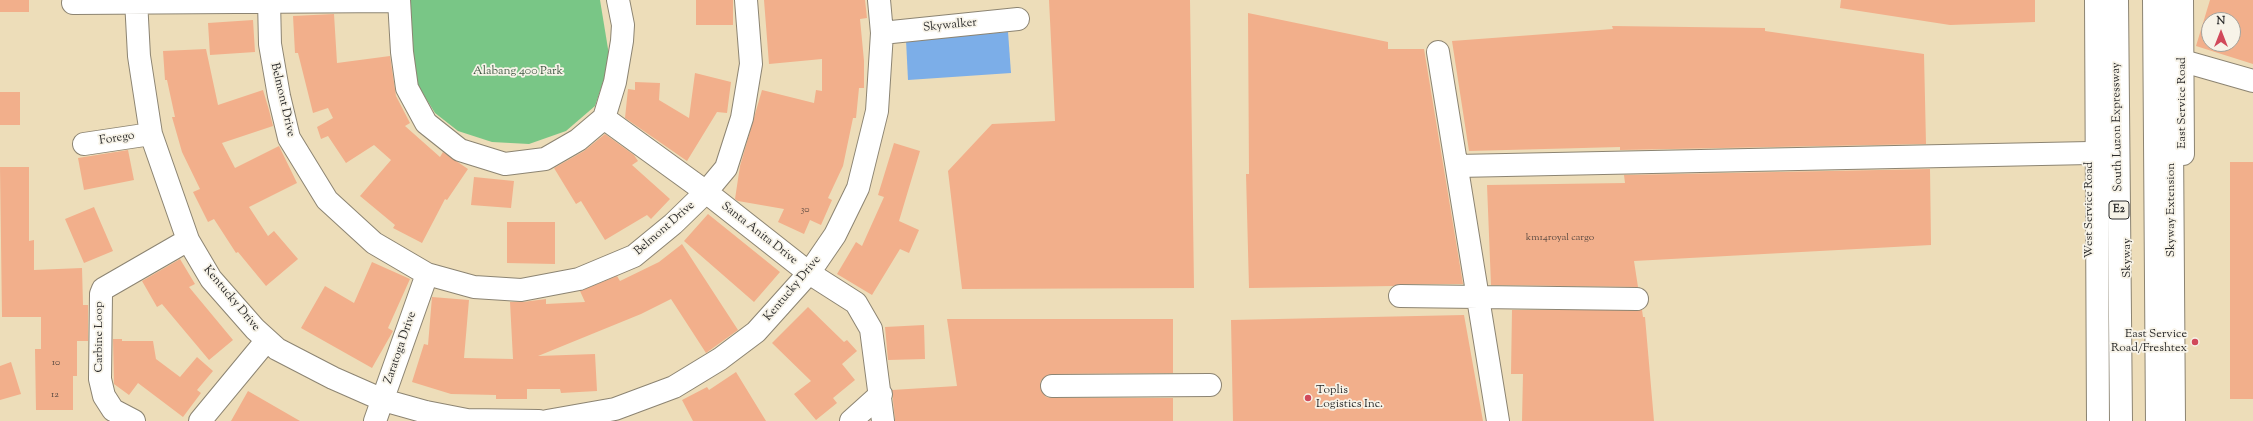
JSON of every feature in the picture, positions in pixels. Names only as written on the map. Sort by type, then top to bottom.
[{"type":"main road","points":[[73,4],[136,2],[399,1],[402,52],[407,88],[426,122],[460,150],[505,164],[544,159],[578,140],[604,118],[615,82],[622,41],[623,25],[618,0]]},
{"type":"main road","name":"Belmont Drive","points":[[269,1],[270,44],[279,96],[289,138],[327,200],[374,243],[427,274],[474,287],[521,290],[579,279],[634,256],[672,224],[706,192],[726,168],[742,118],[751,64],[746,0]]},
{"type":"main road","name":"Kentucky Drive","points":[[547,421],[616,409],[674,387],[720,359],[756,332],[809,273],[835,235],[858,188],[877,111],[882,33],[879,0]]},
{"type":"main road","name":"West Service Road","points":[[2088,0],[2092,421]]},
{"type":"main road","name":"E2","points":[[2096,0],[2098,421]]},
{"type":"main road","name":"South Luzon Expressway","points":[[2117,0],[2121,421]]},
{"type":"main road","name":"Skyway","points":[[2126,0],[2129,421]]},
{"type":"main road","name":"Skyway","points":[[2140,0],[2142,421]]},
{"type":"main road","points":[[2154,0],[2157,421]]},
{"type":"main road","name":"Skyway Extension","points":[[2171,0],[2174,421]]},
{"type":"main road","name":"East Service Road","points":[[2182,0],[2182,421]]},
{"type":"main road","name":"Kentucky Drive","points":[[136,2],[139,56],[151,134],[188,240],[199,261],[223,294],[266,340],[277,349],[333,378],[383,400],[426,412],[467,420],[538,421]]},
{"type":"main road","name":"Skywalker","points":[[882,33],[1018,19]]},
{"type":"main road","points":[[1438,52],[1498,421]]},
{"type":"main road","points":[[2183,61],[2253,81]]},
{"type":"main road","name":"Santa Anita Drive","points":[[604,118],[706,192],[809,273],[856,303],[871,329],[881,394],[883,421]]},
{"type":"main road","name":"Forego","points":[[84,144],[151,134]]},
{"type":"main road","points":[[1457,166],[2090,153]]},
{"type":"main road","name":"Carbine Loop","points":[[134,421],[113,410],[104,396],[100,379],[101,294],[103,289],[188,240]]},
{"type":"main road","name":"Zaratoga Drive","points":[[375,421],[427,274]]},
{"type":"main road","points":[[1400,296],[1637,299]]},
{"type":"main road","points":[[200,421],[266,340]]},
{"type":"main road","points":[[1052,386],[1210,385]]},
{"type":"main road","points":[[851,421],[881,394]]},
{"type":"green space","name":"Alabang 400 Park","points":[[409,0],[600,0],[610,61],[595,106],[566,131],[529,144],[492,142],[458,131],[435,113],[415,81]]},
{"type":"water","points":[[1008,32],[1011,73],[908,80],[906,40]]},
{"type":"building","points":[[0,0],[29,0],[29,12],[0,12]]},
{"type":"building","points":[[696,0],[733,0],[733,25],[696,25]]},
{"type":"building","points":[[764,0],[865,0],[867,18],[860,19],[864,61],[864,88],[859,88],[856,118],[853,118],[843,166],[828,198],[832,200],[821,225],[810,220],[804,234],[778,222],[784,209],[738,201],[735,199],[740,166],[762,90],[814,103],[816,90],[822,91],[822,59],[769,64]]},
{"type":"building","points":[[1049,0],[1190,0],[1194,288],[962,289],[948,171],[992,124],[1055,121]]},
{"type":"building","points":[[1841,0],[2035,0],[2035,22],[1950,25],[1840,8]]},
{"type":"building","points":[[2210,0],[2253,0],[2253,64],[2215,52],[2241,52],[2241,12],[2206,12]]},
{"type":"building","points":[[1248,13],[1388,42],[1388,49],[1424,49],[1463,284],[1249,288],[1246,174],[1249,174]]},
{"type":"building","points":[[334,14],[337,63],[390,56],[396,96],[410,123],[405,126],[440,157],[443,152],[468,169],[447,200],[445,199],[422,243],[393,228],[395,225],[360,196],[391,160],[374,145],[346,163],[328,136],[321,139],[317,127],[333,118],[328,108],[313,113],[298,53],[295,53],[293,16]]},
{"type":"building","points":[[253,20],[255,52],[210,55],[208,23]]},
{"type":"building","points":[[1612,26],[1765,28],[1765,31],[1924,54],[1926,144],[1620,150],[1620,147],[1469,151],[1452,41],[1613,29]]},
{"type":"building","points":[[2201,30],[2201,48],[2196,46]]},
{"type":"building","points":[[206,49],[218,105],[263,90],[273,126],[222,143],[235,168],[279,146],[297,183],[249,207],[268,236],[274,231],[298,259],[266,286],[238,252],[236,253],[214,219],[208,222],[193,192],[200,189],[182,152],[172,117],[175,117],[167,80],[165,80],[163,51]]},
{"type":"building","points":[[695,73],[731,82],[727,113],[717,112],[687,161],[625,118],[628,89],[635,90],[635,82],[660,83],[659,100],[689,118]]},
{"type":"building","points":[[0,92],[20,92],[20,125],[0,125]]},
{"type":"building","points":[[605,134],[634,155],[638,161],[632,165],[670,199],[651,219],[647,215],[605,240],[581,201],[576,204],[554,168],[584,151]]},
{"type":"building","points":[[894,143],[920,151],[899,221],[919,230],[909,253],[900,249],[872,295],[837,274],[856,242],[862,246],[884,197],[878,195]]},
{"type":"building","points":[[128,150],[134,180],[84,190],[78,158]]},
{"type":"building","points":[[2230,162],[2253,162],[2253,399],[2230,399]]},
{"type":"building","points":[[0,167],[29,167],[29,241],[34,240],[34,270],[82,268],[83,305],[88,305],[88,341],[77,341],[77,376],[73,376],[73,410],[36,410],[35,349],[41,349],[41,317],[2,317]]},
{"type":"building","points":[[1930,169],[1931,245],[1634,261],[1638,287],[1491,285],[1487,185],[1625,183],[1624,175]]},
{"type":"building","points":[[474,177],[514,181],[511,208],[471,205]]},
{"type":"building","points":[[94,207],[113,251],[84,263],[65,219]]},
{"type":"building","points":[[708,214],[780,272],[754,302],[684,241]]},
{"type":"building","points":[[507,222],[555,222],[555,264],[507,263]]},
{"type":"building","points":[[682,244],[738,330],[706,353],[671,299],[641,314],[538,356],[595,354],[597,391],[561,393],[560,389],[527,389],[527,399],[496,399],[496,395],[451,394],[412,382],[424,344],[428,345],[432,297],[469,300],[464,358],[513,359],[510,302],[546,299],[546,304],[585,302],[580,291],[617,276],[620,281],[659,262]]},
{"type":"building","points":[[180,259],[195,284],[189,287],[233,340],[209,360],[162,304],[157,307],[142,281]]},
{"type":"building","points":[[372,262],[410,279],[388,328],[393,331],[372,368],[301,328],[325,286],[354,303]]},
{"type":"building","points":[[808,307],[844,342],[847,340],[857,351],[842,364],[855,380],[833,398],[837,403],[816,420],[794,394],[811,381],[772,343]]},
{"type":"building","points":[[1512,310],[1642,310],[1643,317],[1645,317],[1654,421],[1522,421],[1523,374],[1511,374]]},
{"type":"building","points":[[1464,315],[1483,421],[1233,421],[1231,320]]},
{"type":"building","points":[[947,319],[1173,319],[1173,373],[1052,374],[1041,380],[1040,386],[1046,397],[1052,398],[1173,398],[1173,421],[895,421],[892,390],[957,386]]},
{"type":"building","points":[[924,325],[925,359],[888,360],[885,327]]},
{"type":"building","points":[[113,339],[122,339],[122,341],[153,341],[156,359],[180,377],[197,357],[213,371],[197,390],[201,393],[183,417],[138,383],[129,395],[114,384]]},
{"type":"building","points":[[11,362],[21,394],[0,400],[0,366]]},
{"type":"building","points":[[736,372],[766,421],[693,421],[682,400],[707,387],[709,390]]},
{"type":"building","points":[[248,391],[300,421],[231,421]]},
{"type":"place","name":"East Service Road/Freshtex","points":[[2195,342]]},
{"type":"place","name":"Toplis Logistics Inc.","points":[[1308,398]]}]
